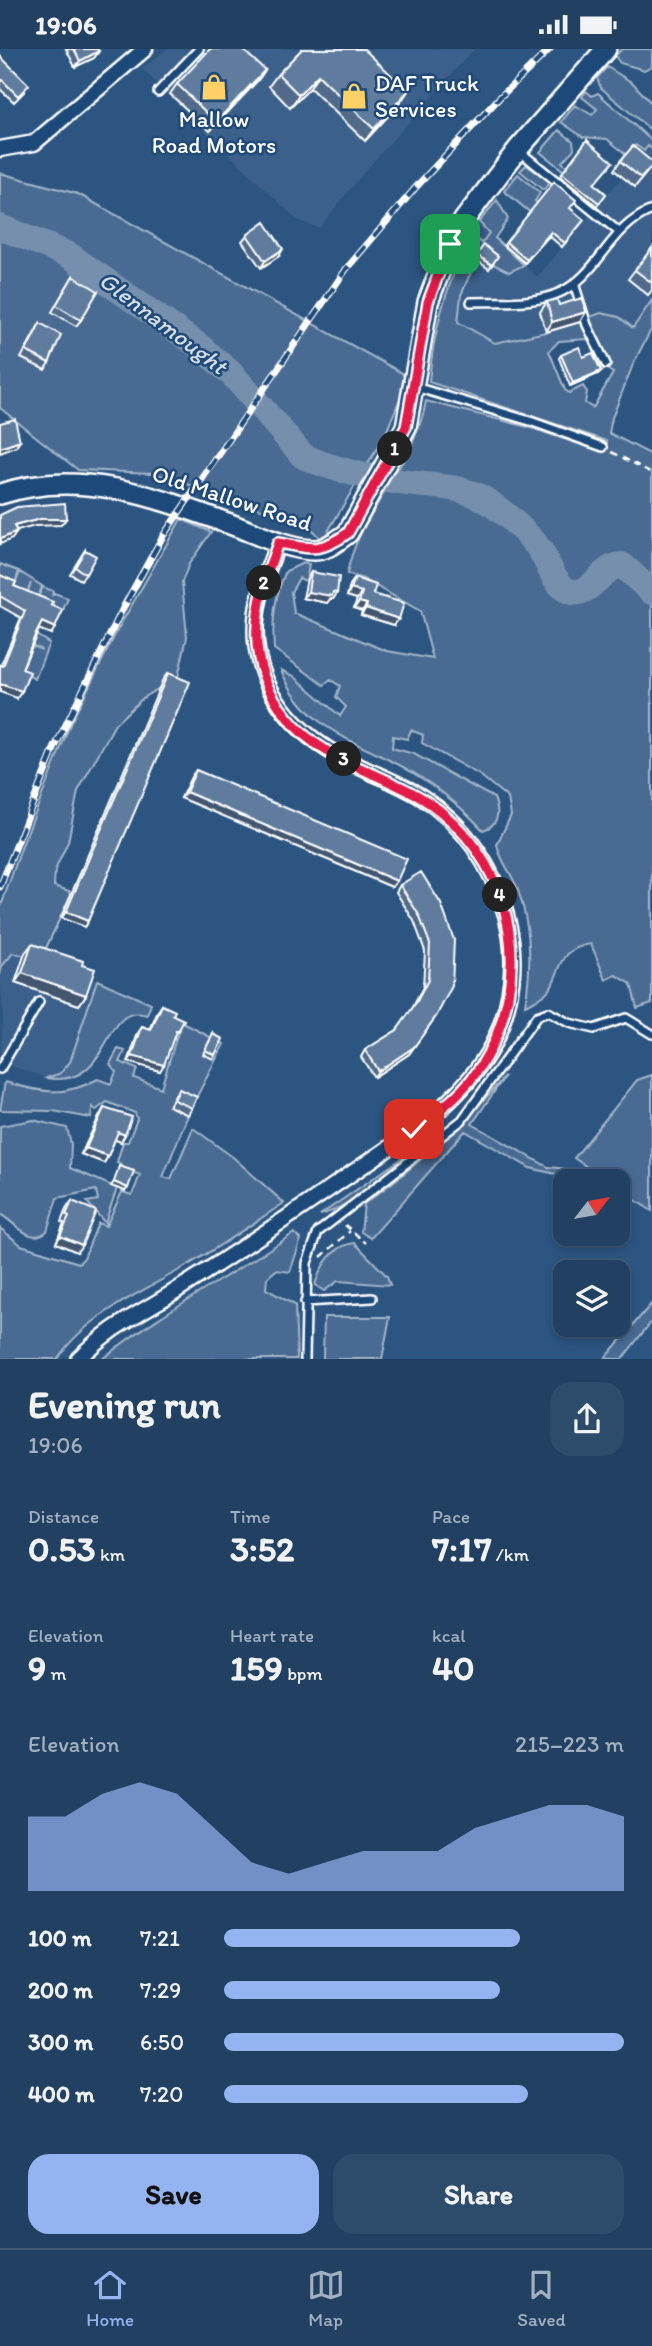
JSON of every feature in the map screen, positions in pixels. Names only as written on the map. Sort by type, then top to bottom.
[{"type":"street","points":[[0,149],[34,143],[145,49]]},
{"type":"street","name":"Old Mallow Road","points":[[0,494],[68,482],[103,485],[143,495],[278,543],[316,550],[332,545],[348,533],[406,427],[428,302],[444,256],[464,220],[518,149],[606,49]]},
{"type":"street","points":[[78,1359],[126,1318],[248,1245],[448,1104],[482,1064],[498,1033],[507,1007],[512,969],[508,923],[500,892],[477,849],[450,820],[420,796],[339,757],[309,738],[288,719],[273,697],[259,657],[256,621],[261,590],[278,543]]},
{"type":"lane","points":[[158,92],[199,49]]},
{"type":"lane","points":[[518,149],[619,232]]},
{"type":"lane","points":[[471,302],[534,300],[563,291],[634,217],[652,210]]},
{"type":"lane","points":[[574,282],[587,325],[606,364]]},
{"type":"lane","points":[[415,387],[530,421],[603,447]]},
{"type":"lane","points":[[0,1069],[39,1002]]},
{"type":"lane","points":[[305,1359],[307,1263],[318,1233],[462,1120],[537,1016],[548,1012],[569,1023],[594,1029],[626,1018],[652,1034]]},
{"type":"lane","points":[[305,1301],[372,1298]]},
{"type":"path","points":[[603,447],[652,473]]},
{"type":"path","points":[[338,1215],[350,1231],[366,1243]]},
{"type":"path","points":[[307,1263],[320,1258],[350,1231]]},
{"type":"shaded area","points":[[167,49],[474,49],[365,171],[319,228],[297,220],[142,69]]},
{"type":"shaded area","points":[[622,49],[652,49],[652,66],[644,70],[620,63],[615,56]]},
{"type":"shaded area","points":[[607,67],[633,83],[652,104],[652,131],[601,88],[597,78]]},
{"type":"shaded area","points":[[586,91],[592,96],[598,93],[652,141],[652,149],[648,146],[644,151],[636,145],[627,155],[607,139],[583,137],[561,122],[575,105],[592,115],[597,109],[582,97]]},
{"type":"shaded area","points":[[559,130],[573,141],[574,149],[562,162],[567,167],[564,171],[540,152]]},
{"type":"shaded area","points":[[652,142],[652,300],[633,328],[613,373],[605,368],[602,371],[580,322],[495,343],[440,312],[465,247],[479,222],[537,277]]},
{"type":"shaded area","points":[[526,165],[551,182],[543,190],[520,171]]},
{"type":"shaded area","points":[[0,173],[78,194],[402,373],[407,382],[385,435],[327,533],[320,538],[306,524],[154,473],[78,470],[0,408]]},
{"type":"shaded area","points":[[518,174],[540,193],[535,201],[538,204],[531,213],[504,191]]},
{"type":"shaded area","points":[[497,200],[508,219],[495,238],[524,265],[509,272],[493,264],[481,249],[461,295],[458,322],[495,343],[546,332],[601,313],[619,317],[633,328],[652,300],[652,328],[634,362],[612,418],[609,433],[652,455],[652,1003],[637,1008],[631,984],[616,975],[606,980],[591,944],[568,953],[550,989],[525,1005],[529,959],[525,914],[516,885],[497,845],[511,815],[508,798],[481,776],[422,743],[423,735],[411,730],[407,739],[393,736],[392,748],[414,754],[494,798],[497,817],[492,825],[483,830],[455,803],[425,780],[348,740],[317,719],[291,690],[281,670],[294,676],[340,716],[346,707],[336,697],[340,686],[331,680],[324,685],[274,649],[275,609],[282,581],[286,571],[303,563],[309,565],[306,581],[299,578],[291,592],[294,613],[387,651],[433,659],[420,611],[363,579],[347,574],[362,531],[410,447],[426,401],[528,427],[603,452],[607,441],[429,382],[438,326],[455,271],[471,236],[482,243],[489,233],[479,222]],"holes":[[[588,339],[602,371],[605,368],[613,373],[593,408],[585,403],[587,392],[583,386],[569,393],[565,390],[549,351],[559,341]]]},
{"type":"shaded area","points":[[181,519],[211,532],[189,564],[182,582],[187,637],[178,677],[144,697],[115,724],[78,791],[68,842],[55,870],[54,886],[72,892],[41,959],[13,953],[2,966],[0,975],[0,909],[71,722],[118,629]]},
{"type":"shaded area","points":[[0,564],[19,571],[14,586],[20,572],[42,586],[39,595],[43,587],[53,591],[52,596],[54,593],[68,598],[61,615],[26,597],[31,583],[25,597],[0,580]]},
{"type":"shaded area","points":[[36,635],[49,643],[35,679],[21,672],[32,646],[42,650],[32,645]]},
{"type":"shaded area","points":[[13,953],[25,953],[97,980],[70,1062],[61,1073],[47,1078],[0,1062],[3,1017],[0,975],[2,966]]},
{"type":"shaded area","points":[[97,980],[151,1004],[147,1015],[132,1014],[121,1020],[96,1059],[84,1071],[69,1078],[47,1078],[61,1073],[70,1062]]},
{"type":"shaded area","points":[[181,1022],[224,1044],[193,1104],[175,1095],[169,1106],[188,1115],[163,1177],[171,1179],[193,1128],[234,1158],[284,1203],[200,1258],[100,1316],[70,1343],[57,1359],[0,1359],[0,1228],[21,1245],[79,1263],[84,1258],[98,1223],[106,1226],[122,1192],[132,1195],[140,1175],[120,1167],[121,1164],[117,1162],[123,1142],[128,1142],[137,1119],[135,1113],[107,1102],[96,1110],[92,1107],[91,1118],[53,1111],[0,1110],[5,1082],[52,1091],[74,1089],[98,1079],[111,1084],[116,1072],[110,1064],[118,1049],[125,1051],[120,1062],[137,1069],[134,1078],[161,1088]]},
{"type":"shaded area","points":[[652,1075],[652,1211],[630,1197],[630,1169],[590,1169],[574,1158],[637,1080]]},
{"type":"shaded area","points":[[505,1076],[472,1124],[548,1167],[567,1169],[553,1169],[553,1173],[530,1168],[465,1131],[371,1238],[361,1232],[364,1204],[438,1145]]},
{"type":"shaded area","points":[[33,1120],[67,1128],[71,1144],[70,1168],[117,1188],[105,1223],[87,1202],[98,1200],[96,1190],[57,1198],[47,1231],[41,1235],[35,1236],[23,1231],[0,1214],[0,1126]]},
{"type":"shaded area","points":[[450,1125],[368,1190],[350,1202],[320,1215]]},
{"type":"shaded area","points":[[294,1233],[301,1239],[290,1272],[276,1270],[267,1278],[266,1289],[295,1305],[297,1359],[102,1359],[148,1325]]},
{"type":"shaded area","points":[[355,1243],[387,1276],[390,1285],[338,1281],[324,1291],[315,1285],[321,1270],[334,1252]]},
{"type":"shaded area","points":[[652,1303],[652,1321],[622,1359],[604,1359],[623,1337],[630,1337],[630,1329]]},
{"type":"shaded area","points":[[324,1317],[390,1317],[382,1359],[323,1359]]},
{"type":"building","points":[[74,49],[97,49],[99,51],[80,61]]},
{"type":"building","name":"Mallow Road Motors","points":[[210,49],[242,49],[265,70],[216,122],[177,84]]},
{"type":"building","name":"DAF Truck Services","points":[[302,49],[364,49],[408,91],[374,129],[318,75],[299,95],[278,74]]},
{"type":"building","points":[[0,56],[29,85],[18,96],[2,80],[0,82]]},
{"type":"building","points":[[587,140],[613,162],[594,184],[606,194],[599,203],[562,173]]},
{"type":"building","points":[[633,146],[652,162],[652,166],[641,178],[620,161]]},
{"type":"building","points":[[554,182],[576,200],[570,208],[584,220],[565,243],[551,232],[527,260],[506,242]]},
{"type":"building","points":[[265,222],[283,249],[265,261],[247,235]]},
{"type":"building","points":[[484,245],[498,256],[492,265],[477,255]]},
{"type":"building","points":[[652,248],[652,283],[635,270]]},
{"type":"building","points":[[73,276],[98,291],[81,320],[56,305]]},
{"type":"building","points":[[582,298],[586,312],[552,322],[547,302],[557,299],[559,305]]},
{"type":"building","points":[[40,323],[61,335],[49,363],[26,351]]},
{"type":"building","points":[[579,347],[583,357],[593,353],[601,371],[573,383],[561,355]]},
{"type":"building","points":[[15,419],[20,441],[0,448],[0,423]]},
{"type":"building","points":[[65,503],[66,519],[40,519],[14,526],[17,532],[0,539],[0,515],[17,507]]},
{"type":"building","points":[[85,550],[96,556],[86,574],[75,567]]},
{"type":"building","points":[[311,572],[339,577],[337,593],[333,592],[332,596],[308,592]]},
{"type":"building","points":[[0,575],[16,582],[14,586],[53,602],[51,605],[63,610],[55,628],[42,622],[22,669],[30,672],[22,691],[0,684],[0,665],[3,666],[25,611],[0,596]]},
{"type":"building","points":[[355,578],[376,585],[373,594],[404,603],[399,619],[366,608],[367,604],[359,602],[362,592],[351,589]]},
{"type":"building","points":[[168,673],[190,682],[88,921],[66,912]]},
{"type":"building","points":[[196,770],[407,859],[397,881],[186,792]]},
{"type":"building","points":[[421,872],[441,904],[454,940],[452,986],[437,1015],[414,1047],[378,1071],[365,1050],[397,1030],[428,980],[430,944],[419,915],[400,885]]},
{"type":"building","points":[[32,944],[83,961],[82,965],[95,969],[86,995],[22,973]]},
{"type":"building","points":[[162,1005],[175,1011],[173,1015],[184,1020],[178,1032],[176,1031],[164,1065],[132,1056],[142,1027],[151,1030]]},
{"type":"building","points":[[213,1034],[223,1039],[215,1055],[205,1050]]},
{"type":"building","points":[[179,1089],[197,1097],[192,1108],[174,1100]]},
{"type":"building","points":[[104,1108],[132,1117],[125,1135],[118,1132],[108,1156],[86,1148]]},
{"type":"building","points":[[119,1166],[134,1171],[128,1188],[114,1182]]},
{"type":"building","points":[[72,1201],[96,1211],[82,1245],[60,1236],[69,1217],[66,1215]]},
{"type":"waterway","name":"Glennamought","points":[[0,227],[69,255],[199,346],[232,374],[303,456],[340,470],[449,488],[479,496],[503,512],[530,537],[557,581],[566,590],[579,592],[615,566],[622,565],[652,592]]},
{"type":"railway","points":[[0,887],[54,749],[124,606],[163,536],[347,268],[417,186],[500,97],[550,49]]},
{"type":"place","name":"Mallow Road Motors","points":[[214,87]]},
{"type":"place","name":"DAF Truck Services","points":[[354,96]]},
{"type":"route","points":[[414,1129],[448,1104],[465,1087],[482,1064],[498,1033],[507,1007],[512,979],[513,948],[500,892],[477,849],[440,811],[420,796],[339,757],[309,738],[288,719],[273,697],[263,675],[256,621],[261,590],[278,543],[316,550],[332,545],[348,533],[368,501],[406,427],[412,408],[428,302],[450,244]]}]
